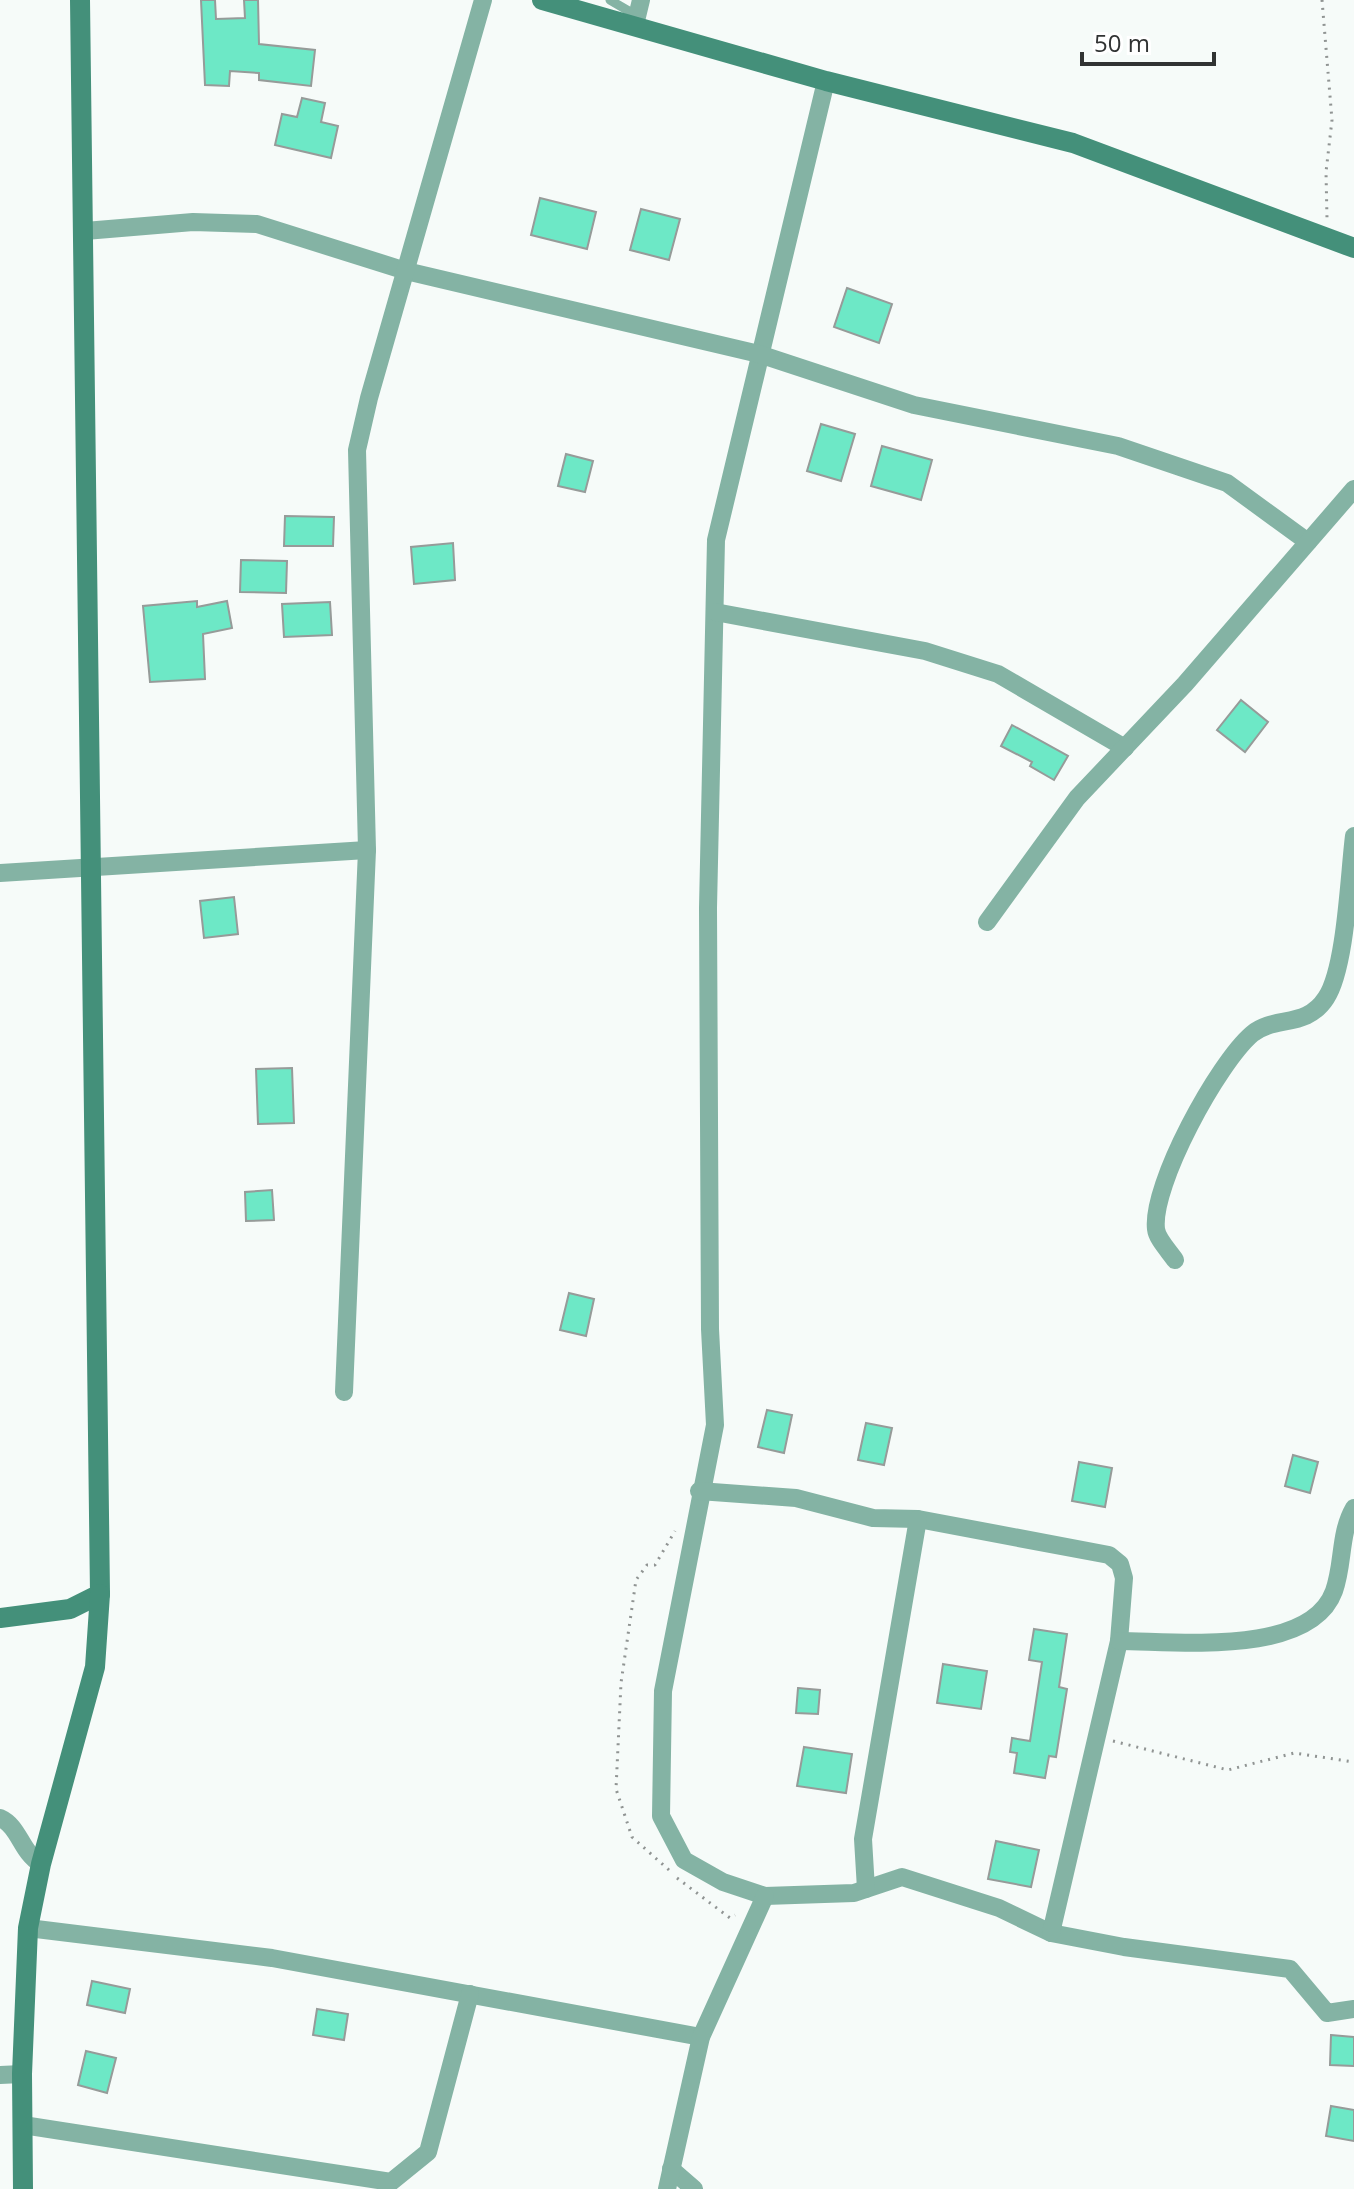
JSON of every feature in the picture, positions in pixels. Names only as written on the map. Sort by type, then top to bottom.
[{"type":"street","points":[[23,2189],[22,2074],[28,1928],[41,1864],[95,1667],[100,1594],[80,0]]},
{"type":"street","points":[[344,1392],[367,850],[357,450],[483,0]]},
{"type":"street","points":[[542,0],[637,13],[669,35],[826,81],[1073,143],[1354,248]]},
{"type":"street","points":[[826,81],[716,540],[708,908],[710,1329],[715,1425],[710,1459],[699,1491],[663,1691],[661,1816],[684,1860],[723,1882],[765,1896],[854,1893],[902,1877],[999,1908],[1051,1933],[1124,1947],[1290,1969],[1327,2013],[1354,2009]]},
{"type":"street","points":[[85,231],[193,222],[257,224],[406,271],[759,354],[914,405],[1118,446],[1227,483],[1308,542]]},
{"type":"street","points":[[987,922],[1077,798],[1354,489]]},
{"type":"street","points":[[715,612],[925,651],[998,674],[1125,748]]},
{"type":"street","points":[[1175,1260],[1156,1231],[1159,1195],[1186,1135],[1230,1057],[1254,1032],[1313,1015],[1328,996],[1337,970],[1354,836]]},
{"type":"street","points":[[0,873],[367,850]]},
{"type":"street","points":[[699,1491],[796,1498],[873,1518],[918,1519],[1109,1555],[1120,1564],[1124,1578],[1119,1641],[1051,1933]]},
{"type":"street","points":[[1119,1641],[1254,1640],[1304,1625],[1323,1612],[1334,1589],[1345,1523],[1354,1508]]},
{"type":"street","points":[[866,1889],[863,1839],[918,1519]]},
{"type":"street","points":[[0,1618],[70,1609],[100,1594]]},
{"type":"street","points":[[0,1818],[10,1823],[26,1855],[41,1864]]},
{"type":"street","points":[[667,2189],[701,2037],[765,1896]]},
{"type":"street","points":[[28,1928],[272,1958],[701,2037]]},
{"type":"street","points":[[23,2125],[391,2182],[428,2152],[470,1994]]},
{"type":"street","points":[[0,2075],[22,2074]]},
{"type":"street","points":[[671,2169],[694,2189]]},
{"type":"lane","points":[[610,0],[637,13]]},
{"type":"path","points":[[1322,0],[1332,120],[1326,172],[1328,238]]},
{"type":"path","points":[[1098,1737],[1228,1770],[1294,1753],[1354,1762]]},
{"type":"building","points":[[201,0],[215,0],[216,19],[245,18],[244,0],[258,0],[259,44],[315,50],[311,86],[259,80],[259,73],[230,71],[229,86],[205,85]]},
{"type":"building","points":[[302,98],[325,103],[321,122],[338,126],[331,158],[275,145],[282,114],[297,117]]},
{"type":"building","points":[[540,198],[596,212],[587,249],[531,235]]},
{"type":"building","points":[[641,209],[680,219],[669,260],[630,250]]},
{"type":"building","points":[[847,288],[892,304],[879,343],[834,327]]},
{"type":"building","points":[[821,424],[855,434],[841,481],[807,471]]},
{"type":"building","points":[[882,446],[932,460],[921,500],[871,486]]},
{"type":"building","points":[[566,454],[593,461],[585,492],[558,486]]},
{"type":"building","points":[[285,516],[334,517],[333,546],[284,546]]},
{"type":"building","points":[[453,543],[455,580],[414,584],[411,547]]},
{"type":"building","points":[[241,560],[287,561],[286,593],[240,592]]},
{"type":"building","points":[[197,601],[197,607],[227,601],[232,628],[203,634],[205,679],[150,682],[143,606]]},
{"type":"building","points":[[330,602],[332,635],[284,637],[282,604]]},
{"type":"building","points":[[1241,700],[1268,722],[1245,752],[1217,730]]},
{"type":"building","points":[[1012,725],[1068,756],[1054,780],[1030,766],[1032,762],[1001,746]]},
{"type":"building","points":[[234,897],[238,934],[204,938],[200,901]]},
{"type":"building","points":[[292,1068],[294,1123],[258,1124],[256,1069]]},
{"type":"building","points":[[272,1190],[274,1220],[246,1221],[245,1192]]},
{"type":"building","points":[[569,1293],[594,1299],[586,1336],[560,1330]]},
{"type":"building","points":[[767,1410],[792,1415],[784,1453],[758,1447]]},
{"type":"building","points":[[866,1423],[892,1428],[884,1465],[858,1460]]},
{"type":"building","points":[[1293,1455],[1318,1462],[1310,1493],[1285,1486]]},
{"type":"building","points":[[1079,1462],[1112,1468],[1105,1507],[1072,1501]]},
{"type":"building","points":[[1034,1629],[1067,1634],[1059,1687],[1067,1689],[1056,1757],[1049,1756],[1045,1778],[1014,1773],[1017,1753],[1010,1752],[1012,1738],[1030,1741],[1042,1662],[1029,1660]]},
{"type":"building","points":[[943,1664],[987,1671],[981,1709],[937,1703]]},
{"type":"building","points":[[798,1688],[820,1690],[818,1714],[796,1713]]},
{"type":"building","points":[[804,1747],[852,1754],[846,1793],[797,1786]]},
{"type":"building","points":[[996,1841],[1039,1850],[1031,1887],[988,1879]]},
{"type":"building","points":[[92,1981],[130,1989],[125,2013],[87,2005]]},
{"type":"building","points":[[317,2009],[348,2014],[344,2040],[313,2035]]},
{"type":"building","points":[[1331,2035],[1354,2037],[1354,2066],[1330,2065]]},
{"type":"building","points":[[86,2051],[116,2058],[107,2093],[78,2085]]},
{"type":"building","points":[[1331,2106],[1354,2110],[1354,2141],[1326,2136]]}]
